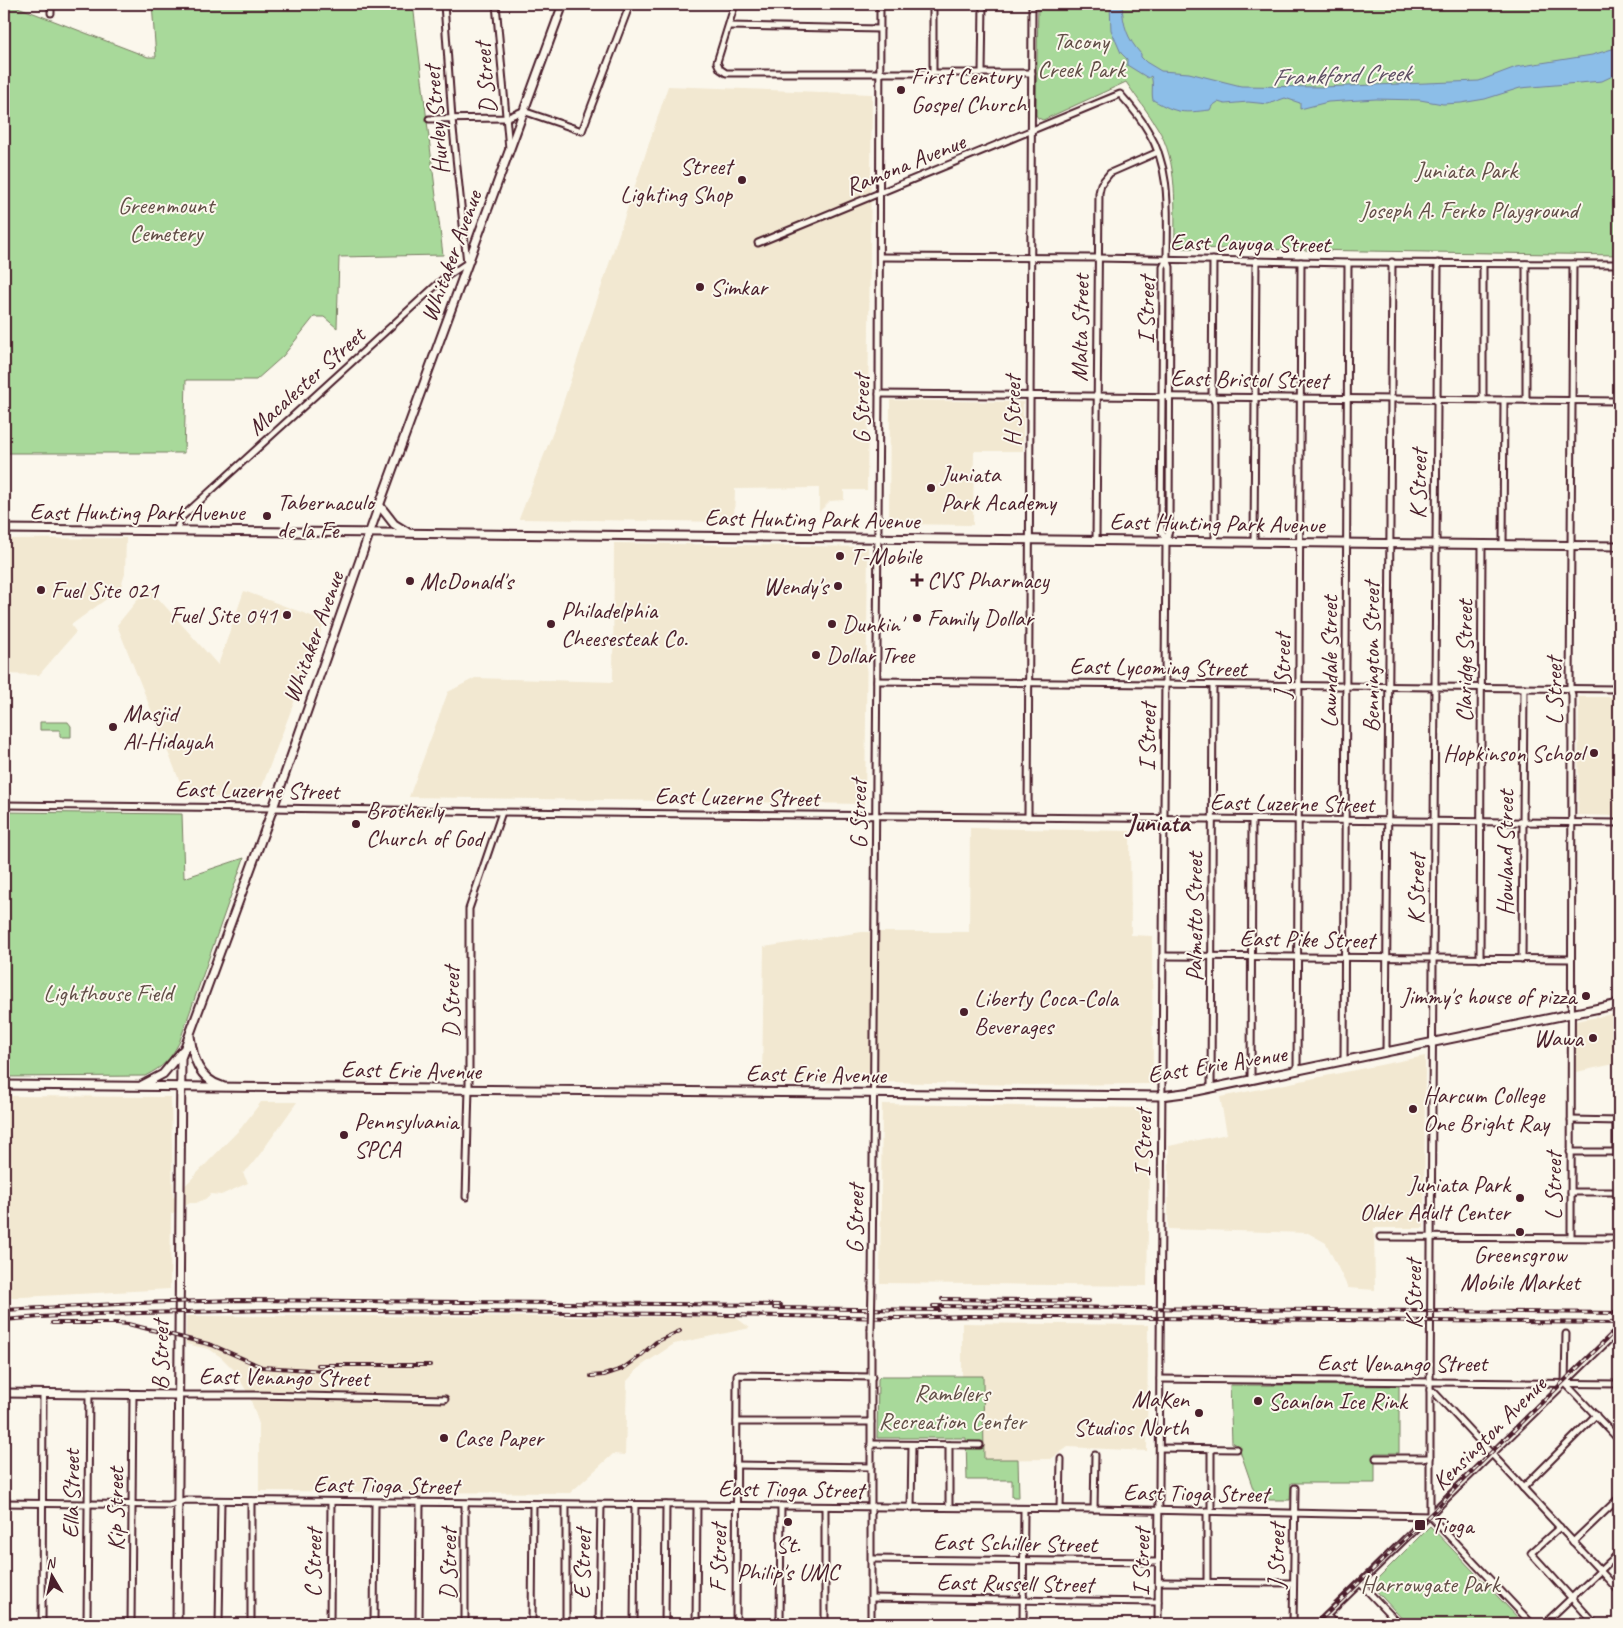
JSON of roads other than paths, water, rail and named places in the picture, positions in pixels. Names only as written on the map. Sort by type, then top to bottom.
[{"type":"main road","name":"Whitaker Avenue","points":[[181,1087],[181,1058],[185,1046],[273,808],[467,263],[563,4]]},
{"type":"main road","points":[[380,506],[394,524],[407,532]]},
{"type":"main road","name":"East Hunting Park Avenue","points":[[4,529],[1619,546]]},
{"type":"main road","name":"East Erie Avenue","points":[[4,1085],[1161,1096],[1251,1080],[1619,1004]]},
{"type":"main road","points":[[190,1034],[193,1057],[199,1069],[210,1080],[220,1086],[230,1087]]},
{"type":"main road","points":[[132,1086],[141,1085],[163,1074],[185,1046]]},
{"type":"main road","name":"B Street","points":[[177,1624],[181,1087]]},
{"type":"main road","name":"East Venango Street","points":[[4,1393],[178,1395]]},
{"type":"street","points":[[51,4],[51,13]]},
{"type":"street","name":"Hurley Street","points":[[444,4],[452,119],[467,263]]},
{"type":"street","name":"D Street","points":[[496,4],[509,150]]},
{"type":"street","points":[[429,119],[506,118],[524,111],[582,131],[630,4]]},
{"type":"street","points":[[735,4],[717,62],[720,69],[726,73],[1032,73]]},
{"type":"street","name":"G Street","points":[[871,1624],[871,1330],[880,258],[880,4]]},
{"type":"street","points":[[933,4],[933,72]]},
{"type":"street","points":[[982,73],[983,4]]},
{"type":"street","name":"H Street","points":[[1028,818],[1032,4]]},
{"type":"street","points":[[729,26],[880,29]]},
{"type":"street","name":"Ramona Avenue","points":[[758,243],[1120,94]]},
{"type":"street","name":"I Street","points":[[1120,94],[1149,132],[1164,167],[1167,190],[1167,259],[1170,267],[1169,531],[1166,541],[1163,818],[1158,1624]]},
{"type":"street","name":"Malta Street","points":[[1096,540],[1099,193],[1101,184],[1110,173],[1158,152]]},
{"type":"street","name":"East Cayuga Street","points":[[880,258],[1098,258],[1301,262],[1619,264]]},
{"type":"street","name":"I Street","points":[[1166,541],[1161,530],[1163,267],[1167,259]]},
{"type":"street","points":[[1213,260],[1212,396],[1215,403],[1215,542]]},
{"type":"street","points":[[1254,542],[1256,260]]},
{"type":"street","name":"J Street","points":[[1297,1070],[1301,262]]},
{"type":"street","name":"Lawndale Street","points":[[1344,1061],[1348,262]]},
{"type":"street","name":"Bennington Street","points":[[1386,1052],[1392,262]]},
{"type":"street","name":"Macalester Street","points":[[176,531],[181,518],[443,279],[467,263]]},
{"type":"street","name":"K Street","points":[[1430,1516],[1438,263]]},
{"type":"street","points":[[1483,264],[1483,400]]},
{"type":"street","points":[[1526,264],[1526,400]]},
{"type":"street","name":"L Street","points":[[1571,1237],[1572,695],[1570,688],[1570,546],[1573,264]]},
{"type":"street","name":"East Bristol Street","points":[[879,394],[1619,401]]},
{"type":"street","points":[[1504,400],[1504,544]]},
{"type":"street","name":"Claridge Street","points":[[1480,958],[1482,544]]},
{"type":"street","name":"East Lycoming Street","points":[[877,681],[1619,689]]},
{"type":"street","name":"Palmetto Street","points":[[1211,1088],[1213,685]]},
{"type":"street","name":"Howland Street","points":[[1522,959],[1524,688]]},
{"type":"street","name":"East Luzerne Street","points":[[4,805],[1028,818],[1619,823]]},
{"type":"street","name":"D Street","points":[[466,1197],[468,909],[502,812]]},
{"type":"street","points":[[1251,1080],[1252,820]]},
{"type":"street","name":"East Pike Street","points":[[1163,956],[1571,959]]},
{"type":"street","points":[[1570,1152],[1618,1152],[1618,1121],[1571,1120]]},
{"type":"street","points":[[1571,1192],[1619,1192]]},
{"type":"street","points":[[1380,1237],[1619,1238]]},
{"type":"street","name":"Kensington Avenue","points":[[1318,1624],[1619,1330]]},
{"type":"street","points":[[1566,1334],[1565,1383],[1619,1440]]},
{"type":"street","name":"F Street","points":[[736,1624],[737,1375],[872,1377]]},
{"type":"street","name":"East Venango Street","points":[[1160,1379],[1619,1384]]},
{"type":"street","points":[[1430,1390],[1434,1392],[1619,1591]]},
{"type":"street","points":[[42,1624],[43,1393]]},
{"type":"street","name":"Ella Street","points":[[87,1624],[89,1394]]},
{"type":"street","name":"Kip Street","points":[[131,1624],[133,1394]]},
{"type":"street","name":"East Venango Street","points":[[178,1395],[445,1399]]},
{"type":"street","points":[[1523,1488],[1596,1415]]},
{"type":"street","points":[[737,1422],[871,1422]]},
{"type":"street","points":[[872,1444],[980,1445]]},
{"type":"street","points":[[912,1445],[912,1508]]},
{"type":"street","points":[[949,1445],[949,1508]]},
{"type":"street","points":[[1160,1448],[1237,1450]]},
{"type":"street","points":[[1207,1582],[1211,1449]]},
{"type":"street","points":[[1094,1509],[1095,1455]]},
{"type":"street","points":[[1376,1458],[1430,1458]]},
{"type":"street","points":[[1060,1509],[1061,1459]]},
{"type":"street","points":[[736,1465],[871,1467]]},
{"type":"street","name":"J Street","points":[[1293,1624],[1295,1488]]},
{"type":"street","points":[[1573,1542],[1619,1498]]},
{"type":"street","name":"East Tioga Street","points":[[4,1503],[169,1505],[186,1500],[420,1504],[1094,1509],[1430,1516]]},
{"type":"street","points":[[219,1624],[221,1501]]},
{"type":"street","points":[[251,1501],[251,1624]]},
{"type":"street","name":"C Street","points":[[330,1624],[331,1502]]},
{"type":"street","points":[[374,1624],[375,1503]]},
{"type":"street","points":[[419,1624],[420,1504]]},
{"type":"street","name":"D Street","points":[[465,1504],[465,1624]]},
{"type":"street","points":[[532,1624],[533,1504]]},
{"type":"street","points":[[566,1505],[566,1624]]},
{"type":"street","name":"E Street","points":[[599,1624],[600,1505]]},
{"type":"street","points":[[634,1624],[635,1505]]},
{"type":"street","points":[[665,1624],[666,1505]]},
{"type":"street","points":[[696,1624],[697,1506]]},
{"type":"street","points":[[780,1506],[780,1624]]},
{"type":"street","points":[[825,1507],[825,1624]]},
{"type":"street","points":[[1023,1624],[1024,1509]]},
{"type":"street","points":[[1430,1516],[1532,1624]]},
{"type":"street","points":[[1560,1527],[1531,1553],[1595,1624]]},
{"type":"street","points":[[1544,1624],[1619,1553]]},
{"type":"street","name":"East Schiller Street","points":[[872,1559],[1158,1562]]},
{"type":"street","points":[[1159,1582],[1293,1583]]},
{"type":"street","points":[[1361,1584],[1399,1624]]},
{"type":"street","name":"East Russell Street","points":[[871,1598],[1158,1602]]},
{"type":"street","points":[[1327,1616],[1335,1624]]},
{"type":"water","points":[[1110,4],[1122,4],[1123,19],[1127,31],[1132,43],[1146,62],[1161,71],[1189,73],[1241,86],[1322,87],[1479,81],[1516,67],[1592,55],[1619,47],[1619,73],[1602,81],[1520,88],[1485,99],[1461,103],[1443,104],[1420,100],[1376,99],[1328,102],[1300,109],[1300,103],[1285,98],[1268,104],[1248,102],[1225,104],[1218,102],[1210,110],[1181,111],[1169,108],[1153,100],[1151,76],[1148,78],[1127,65],[1127,59],[1121,53],[1111,30]]},
{"type":"railway","points":[[942,1299],[1089,1301]]},
{"type":"railway","points":[[4,1310],[237,1300],[781,1305]]},
{"type":"railway","points":[[933,1306],[1619,1313]]},
{"type":"railway","points":[[774,1308],[939,1310]]},
{"type":"railway","points":[[4,1320],[97,1314],[273,1310],[899,1318],[967,1316],[1619,1323]]},
{"type":"railway","points":[[52,1323],[128,1324],[212,1345],[262,1367],[326,1371]]},
{"type":"railway","points":[[1316,1624],[1435,1510],[1460,1483],[1619,1327]]},
{"type":"railway","points":[[591,1376],[604,1375],[622,1369],[656,1342],[680,1331]]},
{"type":"railway","points":[[318,1365],[430,1365]]},
{"type":"place","name":"First Century Gospel Church","points":[[901,90]]},
{"type":"place","name":"Street Lighting Shop","points":[[742,180]]},
{"type":"place","name":"Simkar","points":[[700,287]]},
{"type":"place","name":"Juniata Park Academy","points":[[931,488]]},
{"type":"place","name":"Tabernaculo de la Fe","points":[[267,516]]},
{"type":"place","name":"T-Mobile","points":[[840,556]]},
{"type":"place","name":"CVS Pharmacy","points":[[917,580]]},
{"type":"place","name":"McDonald's","points":[[410,581]]},
{"type":"place","name":"Wendy's","points":[[838,586]]},
{"type":"place","name":"Fuel Site 021","points":[[41,590]]},
{"type":"place","name":"Fuel Site 041","points":[[287,615]]},
{"type":"place","name":"Family Dollar","points":[[917,618]]},
{"type":"place","name":"Philadelphia Cheesesteak Co.","points":[[551,624]]},
{"type":"place","name":"Dunkin'","points":[[832,624]]},
{"type":"place","name":"Dollar Tree","points":[[816,655]]},
{"type":"place","name":"Masjid Al-Hidayah","points":[[113,727]]},
{"type":"place","name":"Hopkinson School","points":[[1594,753]]},
{"type":"place","name":"Brotherly Church of God","points":[[356,824]]},
{"type":"place","name":"Jimmy's house of pizza","points":[[1586,996]]},
{"type":"place","name":"Liberty Coca-Cola Beverages","points":[[964,1012]]},
{"type":"place","name":"Wawa","points":[[1593,1038]]},
{"type":"place","name":"Harcum College One Bright Ray","points":[[1413,1109]]},
{"type":"place","name":"Pennsylvania SPCA","points":[[344,1135]]},
{"type":"place","name":"Juniata Park Older Adult Center","points":[[1520,1198]]},
{"type":"place","name":"Greensgrow Mobile Market","points":[[1520,1232]]},
{"type":"place","name":"Scanlon Ice Rink","points":[[1258,1401]]},
{"type":"place","name":"MaKen Studios North","points":[[1199,1413]]},
{"type":"place","name":"Case Paper","points":[[444,1438]]},
{"type":"place","name":"St. Philip's UMC","points":[[788,1522]]},
{"type":"place","name":"Tioga","points":[[1420,1525]]},
{"type":"district","name":"Juniata","points":[[1158,822]]},
{"type":"park label","name":"Tacony Creek Park","points":[[1081,55]]},
{"type":"park label","name":"Juniata Park","points":[[1466,170]]},
{"type":"park label","name":"Joseph A. Ferko Playground","points":[[1469,210]]},
{"type":"park label","name":"Greenmount Cemetery","points":[[166,219]]},
{"type":"park label","name":"Lighthouse Field","points":[[108,993]]},
{"type":"park label","name":"Ramblers Recreation Center","points":[[952,1407]]},
{"type":"park label","name":"Harrowgate Park","points":[[1430,1584]]},
{"type":"water label","name":"Frankford Creek","points":[[1341,74]]}]
